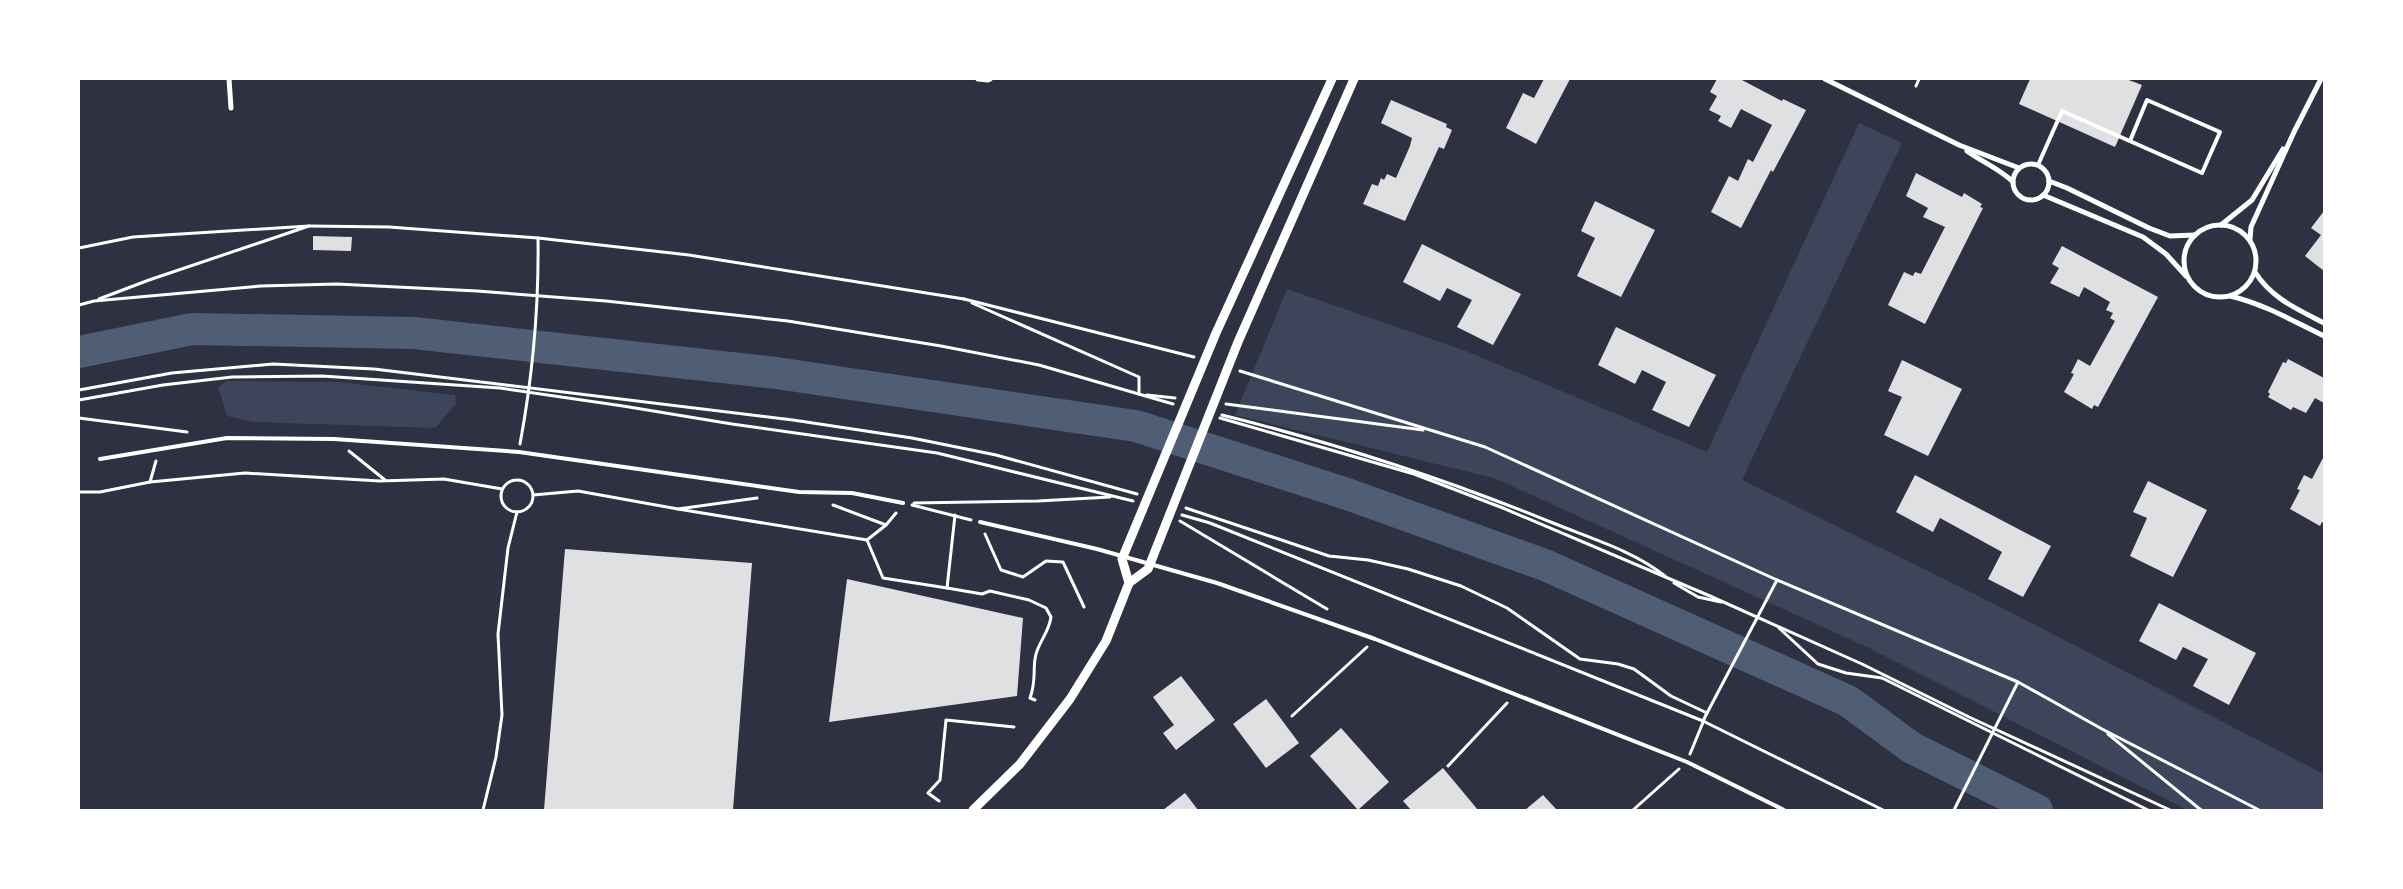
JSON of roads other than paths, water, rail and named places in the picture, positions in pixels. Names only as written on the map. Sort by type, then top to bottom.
[{"type":"street","points":[[229,79],[231,108]]},
{"type":"street","points":[[978,79],[990,79]]},
{"type":"street","points":[[1129,583],[1122,559],[1216,333],[1332,79]]},
{"type":"street","points":[[973,810],[1020,764],[1070,699],[1106,641],[1129,583],[1148,569],[1238,342],[1354,79]]},
{"type":"street","points":[[1825,79],[1959,145],[2019,168]]},
{"type":"street","points":[[2043,195],[2142,237],[2166,254],[2195,288],[2205,294],[2217,297],[2229,296],[2240,291],[2249,283],[2255,272],[2256,260],[2250,241],[2251,227],[2294,132],[2321,79]]},
{"type":"street","points":[[2221,225],[2252,200],[2294,132]]},
{"type":"street","points":[[1959,145],[1987,165],[2004,173],[2013,182]]},
{"type":"street","points":[[2027,164],[2038,165],[2046,173],[2048,181],[2047,190],[2043,195],[2032,200],[2021,197],[2014,188],[2013,182],[2019,168],[2027,164]]},
{"type":"street","points":[[2048,181],[2170,236],[2194,235]]},
{"type":"street","points":[[2188,278],[2184,267],[2184,256],[2188,244],[2194,235],[2204,228],[2221,225],[2238,229],[2250,241]]},
{"type":"street","points":[[2255,272],[2264,286],[2276,297],[2324,323]]},
{"type":"street","points":[[2229,296],[2263,306],[2324,336]]},
{"type":"lane","points":[[2038,165],[2062,111],[2202,173],[2220,132],[2148,100],[2130,141]]},
{"type":"lane","points":[[100,459],[158,451],[227,438],[334,439],[518,452],[799,492],[852,493],[904,503]]},
{"type":"lane","points":[[980,522],[1096,549],[1217,583],[1375,639],[1516,693],[1686,762],[1784,810]]},
{"type":"waterway","points":[[79,352],[192,329],[414,333],[776,373],[1136,426],[1347,494],[1545,565],[1848,701],[1912,748],[2037,810]]}]
